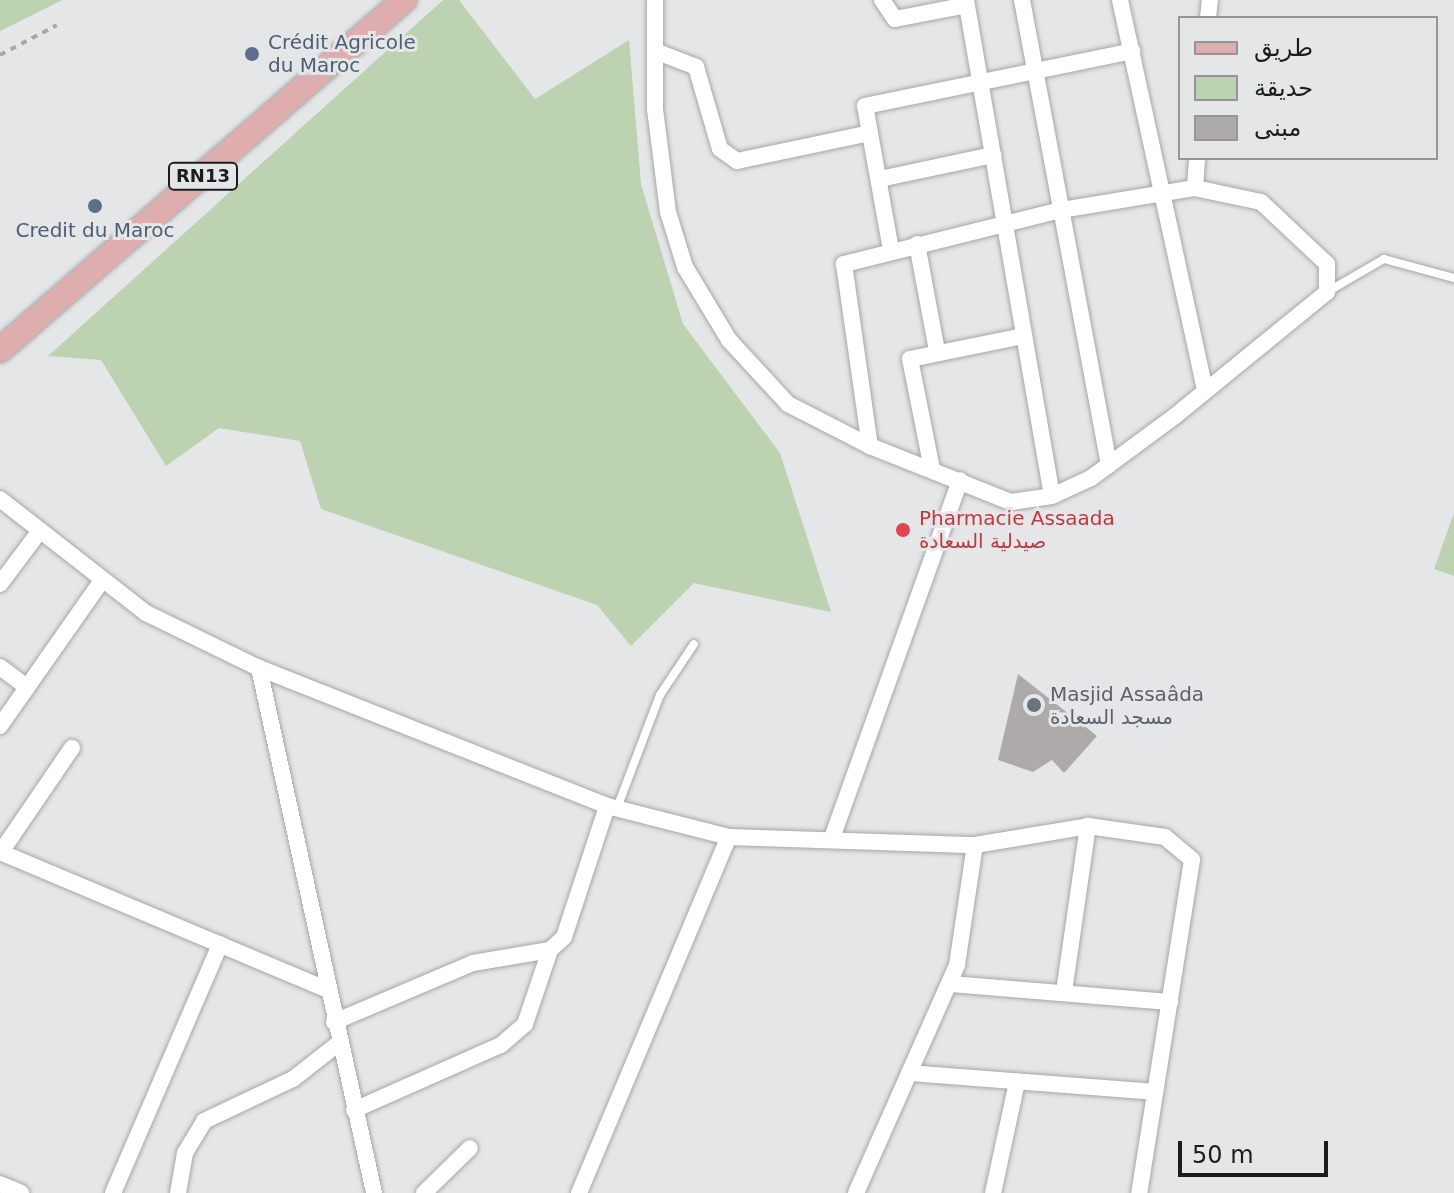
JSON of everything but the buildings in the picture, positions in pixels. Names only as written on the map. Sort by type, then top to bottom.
[{"type":"main road","name":"RN13","points":[[0,350],[404,0]]},
{"type":"street","points":[[655,0],[660,53],[659,162],[685,267],[729,340],[788,404],[870,446],[1011,502],[1052,496],[1109,465],[1327,292],[1327,264],[1261,202],[1195,188],[1061,210],[844,264],[870,446]]},
{"type":"street","points":[[882,0],[895,19],[966,2],[1052,496]]},
{"type":"street","points":[[1022,0],[1109,465]]},
{"type":"street","points":[[1120,0],[1165,193],[1205,391]]},
{"type":"street","points":[[891,250],[865,106],[1132,51]]},
{"type":"street","points":[[660,53],[696,67],[720,149],[737,161],[870,133]]},
{"type":"street","points":[[880,179],[993,155]]},
{"type":"street","points":[[1195,188],[1197,160]]},
{"type":"street","points":[[917,244],[937,351]]},
{"type":"street","points":[[932,469],[909,364],[937,351],[1023,336]]},
{"type":"street","points":[[832,838],[960,480]]},
{"type":"street","points":[[0,499],[101,582],[146,613],[259,668],[612,807],[729,837],[975,845],[1088,826],[1165,837],[1192,860],[1139,1193]]},
{"type":"street","points":[[0,584],[39,532]]},
{"type":"street","points":[[0,726],[101,582]]},
{"type":"street","points":[[0,667],[27,687]]},
{"type":"street","points":[[259,668],[326,989],[374,1193]]},
{"type":"street","points":[[72,748],[1,852],[326,989]]},
{"type":"street","points":[[354,1110],[501,1045],[525,1024],[550,950],[564,937],[612,807]]},
{"type":"street","points":[[1064,992],[1088,826]]},
{"type":"street","points":[[579,1193],[729,837]]},
{"type":"street","points":[[856,1193],[950,984],[967,931],[975,845]]},
{"type":"street","points":[[113,1193],[220,944]]},
{"type":"street","points":[[334,1022],[473,963],[550,950]]},
{"type":"street","points":[[950,984],[1170,1002]]},
{"type":"street","points":[[178,1193],[185,1153],[204,1121],[293,1079],[339,1043]]},
{"type":"street","points":[[909,1073],[1155,1092]]},
{"type":"street","points":[[993,1193],[1017,1082]]},
{"type":"street","points":[[424,1193],[470,1148]]},
{"type":"street","points":[[0,1184],[21,1193]]},
{"type":"lane","points":[[1327,292],[1384,259],[1454,278]]},
{"type":"lane","points":[[612,807],[660,695],[694,644]]},
{"type":"path","points":[[0,55],[57,25]]},
{"type":"green space","points":[[0,0],[62,0],[0,31]]},
{"type":"green space","points":[[443,0],[459,0],[535,99],[629,40],[641,184],[683,324],[780,453],[831,612],[694,583],[631,646],[597,605],[321,509],[300,441],[219,428],[166,466],[101,360],[48,356]]},
{"type":"green space","points":[[1454,513],[1454,576],[1434,569]]},
{"type":"place","name":"Crédit Agricole du Maroc","points":[[252,54]]},
{"type":"place","name":"Credit du Maroc","points":[[95,206]]},
{"type":"place","name":"Pharmacie Assaada صيدلية السعادة","points":[[903,530]]},
{"type":"place","name":"Masjid Assaâda مسجد السعادة","points":[[1034,705]]}]
